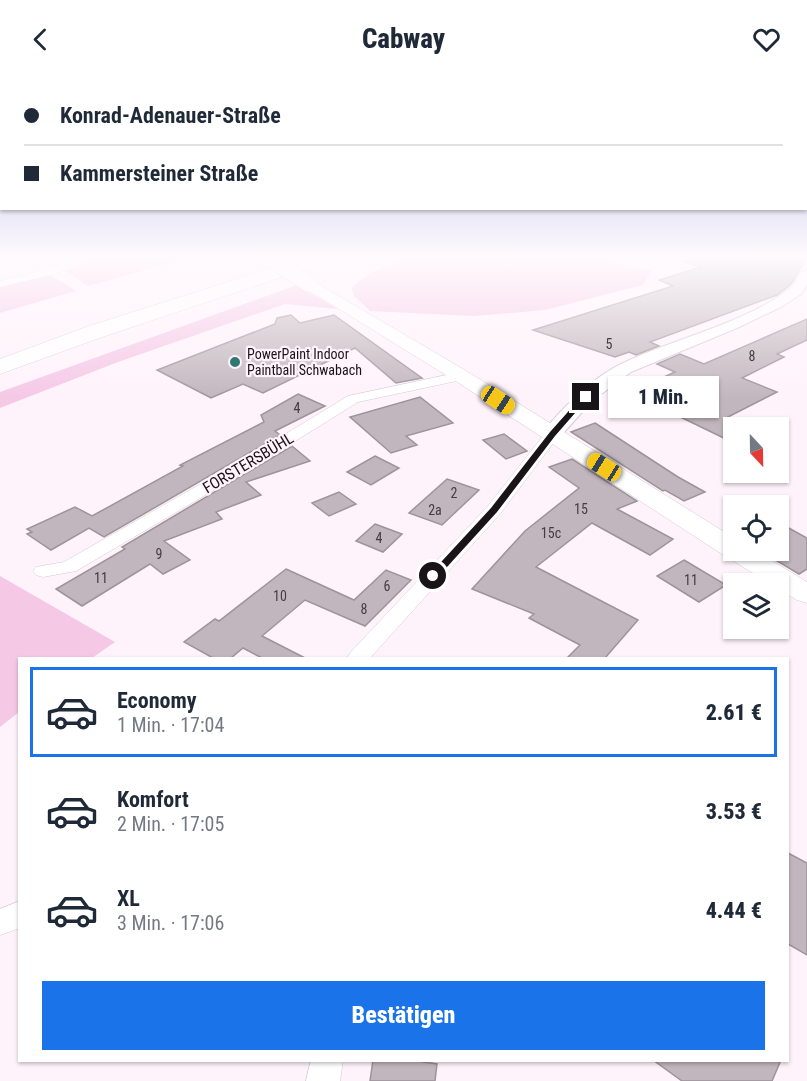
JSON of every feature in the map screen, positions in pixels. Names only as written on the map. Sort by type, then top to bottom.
[{"type":"highway","points":[[0,348],[131,306]]},
{"type":"highway","points":[[0,367],[97,331],[174,306]]},
{"type":"main road","points":[[346,306],[461,376],[723,543]]},
{"type":"main road","points":[[752,561],[807,594]]},
{"type":"street","points":[[359,657],[494,510],[552,434],[586,397],[625,368],[732,325],[772,306]]},
{"type":"street","name":"FORSTERSBÜHL","points":[[43,571],[69,567],[254,460],[353,399],[461,376]]},
{"type":"street","points":[[0,922],[18,915]]},
{"type":"street","points":[[323,1081],[327,1062]]},
{"type":"shaded area","points":[[0,306],[25,306],[0,313]]},
{"type":"shaded area","points":[[239,306],[280,306],[118,362],[0,408],[0,392]]},
{"type":"shaded area","points":[[304,306],[333,306],[338,309]]},
{"type":"shaded area","points":[[364,306],[561,306],[545,310],[474,316],[370,311]]},
{"type":"shaded area","points":[[0,576],[115,642],[93,657],[18,657],[18,713],[0,727]]},
{"type":"building","points":[[610,306],[748,306],[650,342],[659,346],[636,355],[629,352],[615,357],[533,330]]},
{"type":"building","points":[[291,315],[300,323],[334,315],[422,378],[396,383],[355,348],[263,393],[243,384],[211,398],[157,370],[275,324],[277,318]]},
{"type":"building","points":[[807,319],[807,340],[777,354],[784,357],[742,378],[777,392],[728,417],[723,417],[723,438],[633,394],[647,389],[642,387],[675,372],[657,364],[680,354],[704,364]]},
{"type":"building","points":[[298,394],[325,406],[275,431],[280,435],[104,537],[89,528],[51,550],[27,534],[32,532],[27,529],[75,507],[92,516],[183,466],[180,465],[264,422],[261,415]]},
{"type":"building","points":[[420,397],[453,423],[406,436],[417,445],[391,453],[350,417]]},
{"type":"building","points":[[595,423],[705,492],[684,501],[663,491],[571,432]]},
{"type":"building","points":[[504,434],[527,451],[506,459],[483,440]]},
{"type":"building","points":[[292,446],[310,461],[246,482],[261,495],[216,512],[222,519],[164,541],[190,560],[163,574],[150,564],[82,606],[56,589],[125,549],[122,547]]},
{"type":"building","points":[[375,456],[399,468],[371,485],[347,472]]},
{"type":"building","points":[[572,459],[637,501],[617,509],[673,539],[650,555],[592,523],[536,567],[638,620],[606,657],[568,657],[580,645],[529,618],[534,614],[472,589],[525,531],[579,488],[549,467]]},
{"type":"building","points":[[447,479],[479,490],[442,525],[409,513]]},
{"type":"building","points":[[339,492],[356,504],[329,516],[312,503]]},
{"type":"building","points":[[375,524],[402,534],[383,552],[356,541]]},
{"type":"building","points":[[789,528],[807,538],[807,569],[799,574],[777,561],[789,561]]},
{"type":"building","points":[[684,560],[723,583],[723,587],[699,602],[657,576]]},
{"type":"building","points":[[286,569],[354,600],[386,570],[411,580],[365,626],[305,600],[262,636],[303,657],[260,657],[243,648],[232,657],[211,657],[184,642],[215,619],[219,621]]},
{"type":"building","points":[[789,854],[807,863],[807,955],[789,945]]},
{"type":"building","points":[[373,1062],[437,1064],[435,1081],[370,1081]]},
{"type":"building","points":[[656,1062],[780,1062],[772,1081],[682,1081]]},
{"type":"place","name":"PowerPaint Indoor Paintball Schwabach","points":[[235,362]]},
{"type":"route","points":[[433,576],[494,510],[552,434],[586,397]]}]
